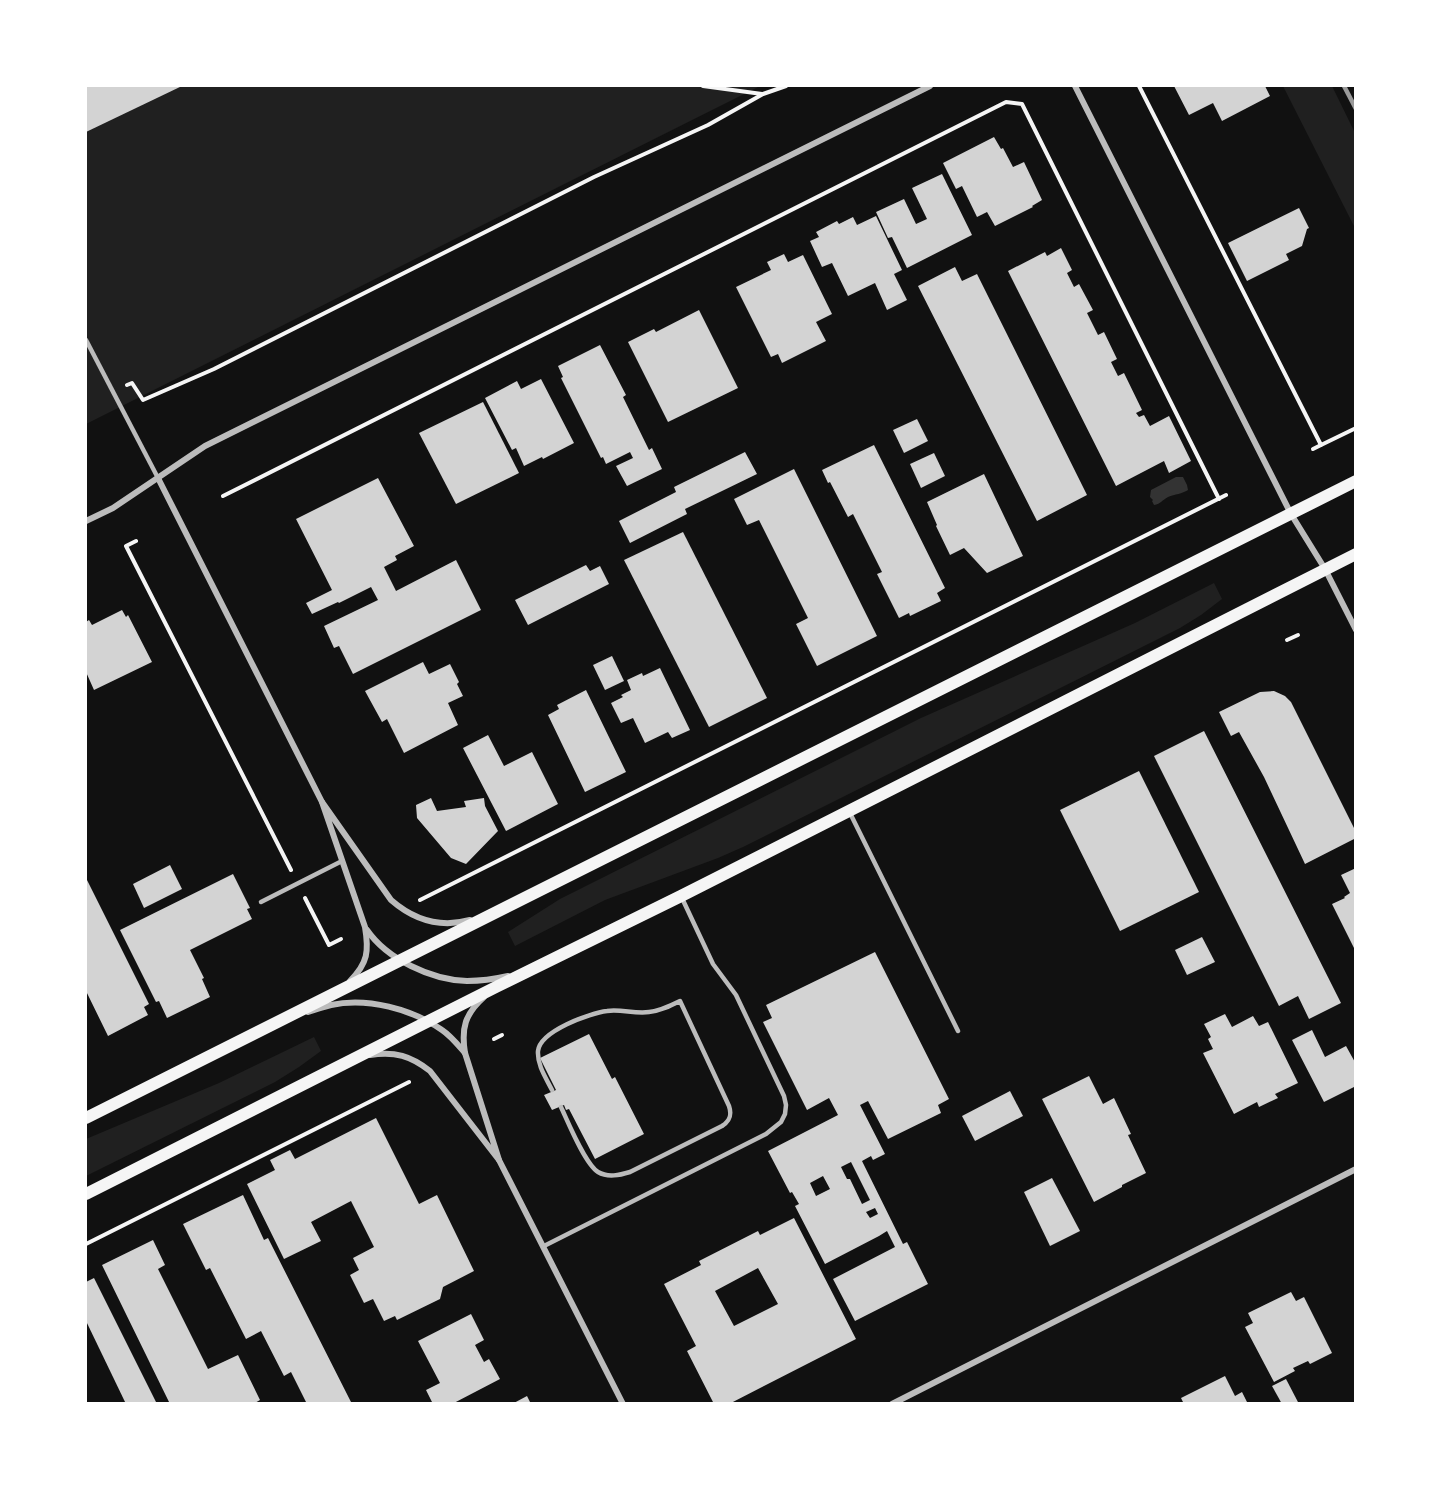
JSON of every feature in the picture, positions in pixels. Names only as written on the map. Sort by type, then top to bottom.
[{"type":"main road","points":[[86,1118],[1356,481]]},
{"type":"main road","points":[[86,1194],[1356,554]]},
{"type":"street","points":[[86,521],[113,508],[205,446],[930,86]]},
{"type":"street","points":[[1074,86],[1291,514],[1325,569],[1356,630]]},
{"type":"street","points":[[158,478],[322,802],[365,927],[368,951],[365,962],[353,978],[328,997]]},
{"type":"street","points":[[322,802],[391,900],[401,909],[416,918],[448,924],[491,915]]},
{"type":"street","points":[[365,927],[388,953],[420,970],[444,977],[465,981],[486,980],[540,966]]},
{"type":"street","points":[[496,987],[470,1013],[464,1026],[465,1053],[499,1160],[623,1404]]},
{"type":"street","points":[[285,1018],[332,1005],[351,1003],[393,1007],[428,1022],[448,1034],[465,1053]]},
{"type":"street","points":[[350,1062],[372,1055],[387,1054],[416,1060],[430,1071],[499,1160]]},
{"type":"street","points":[[892,1404],[1356,1169]]},
{"type":"lane","points":[[86,340],[158,478]]},
{"type":"lane","points":[[849,811],[958,1031]]},
{"type":"lane","points":[[261,902],[342,861]]},
{"type":"lane","points":[[544,1246],[766,1134],[781,1122],[785,1114],[786,1105],[780,1086],[736,995],[713,964],[681,896]]},
{"type":"lane","points":[[552,1090],[541,1068],[538,1054],[539,1047],[548,1035],[598,1012],[622,1010],[646,1013],[662,1010],[680,1001],[731,1111],[727,1123],[630,1172],[609,1175],[600,1173],[589,1163],[561,1107]]},
{"type":"path","points":[[703,86],[763,94]]},
{"type":"path","points":[[132,382],[143,400],[214,369],[594,177],[708,125],[763,94],[786,86]]},
{"type":"path","points":[[1139,86],[1321,445]]},
{"type":"path","points":[[222,496],[1006,102],[1022,104],[1219,499]]},
{"type":"path","points":[[1313,449],[1356,428]]},
{"type":"path","points":[[414,903],[1226,495]]},
{"type":"path","points":[[136,541],[126,546],[329,945],[341,939]]},
{"type":"path","points":[[1287,640],[1298,635]]},
{"type":"path","points":[[494,1039],[502,1035]]},
{"type":"path","points":[[86,1244],[409,1082]]},
{"type":"shaded area","points":[[86,86],[760,86],[86,424]]},
{"type":"shaded area","points":[[1283,86],[1332,86],[1355,133],[1355,228]]},
{"type":"shaded area","points":[[1176,477],[1183,477],[1188,490],[1154,505],[1150,497],[1151,490]]},
{"type":"shaded area","points":[[1214,583],[1222,599],[1180,628],[743,847],[605,900],[515,946],[508,932],[560,899],[921,718],[1135,623]]},
{"type":"shaded area","points":[[314,1037],[321,1051],[275,1082],[86,1176],[86,1139],[219,1083]]},
{"type":"building","points":[[86,86],[182,86],[86,132]]},
{"type":"building","points":[[1174,86],[1265,86],[1270,96],[1222,121],[1213,103],[1189,115]]},
{"type":"building","points":[[994,137],[1013,167],[1024,162],[1042,200],[995,226],[987,212],[977,217],[962,186],[956,189],[943,163]]},
{"type":"building","points":[[942,174],[972,235],[907,268],[892,237],[888,238],[876,212],[904,199],[916,224],[927,219],[912,188]]},
{"type":"building","points":[[1299,208],[1309,228],[1302,246],[1286,254],[1289,260],[1247,281],[1228,243]]},
{"type":"building","points":[[876,216],[902,270],[894,274],[907,300],[887,310],[875,283],[848,296],[832,263],[822,267],[810,241],[819,237],[816,232],[837,221],[839,224],[853,217],[857,225]]},
{"type":"building","points":[[1061,248],[1072,270],[1067,273],[1074,287],[1079,284],[1093,310],[1087,313],[1098,335],[1104,332],[1117,359],[1111,362],[1118,376],[1124,373],[1142,410],[1136,413],[1139,417],[1144,415],[1150,426],[1169,416],[1191,461],[1169,473],[1164,461],[1116,486],[1008,271],[1045,252],[1047,256]]},
{"type":"building","points":[[784,254],[788,262],[803,255],[832,314],[816,322],[826,341],[782,363],[778,354],[771,357],[736,287],[771,270],[767,262]]},
{"type":"building","points":[[955,267],[962,281],[977,274],[1087,495],[1037,521],[918,286]]},
{"type":"building","points":[[699,310],[738,388],[668,422],[628,342],[654,329],[656,332]]},
{"type":"building","points":[[600,345],[626,395],[623,397],[649,450],[652,448],[662,469],[627,486],[616,466],[633,458],[630,452],[606,464],[561,378],[563,377],[558,366]]},
{"type":"building","points":[[541,379],[574,443],[524,466],[516,448],[512,450],[485,398],[517,381],[521,389]]},
{"type":"building","points":[[483,402],[519,473],[456,504],[419,433]]},
{"type":"building","points":[[917,419],[928,441],[904,453],[893,430]]},
{"type":"building","points":[[874,445],[945,588],[937,593],[941,601],[910,616],[909,613],[899,618],[877,574],[882,572],[853,514],[848,517],[822,470]]},
{"type":"building","points":[[745,452],[757,474],[685,509],[687,514],[630,543],[619,521],[676,492],[674,487]]},
{"type":"building","points":[[934,453],[945,476],[921,488],[910,464]]},
{"type":"building","points":[[794,469],[877,636],[817,666],[796,624],[808,618],[759,520],[747,525],[734,499]]},
{"type":"building","points":[[984,474],[1023,556],[987,573],[964,548],[950,555],[927,502]]},
{"type":"building","points":[[378,478],[414,546],[395,556],[397,560],[384,567],[396,591],[456,560],[481,610],[353,674],[339,646],[334,648],[324,626],[378,600],[371,587],[312,614],[306,603],[332,590],[296,519]]},
{"type":"building","points":[[683,532],[767,698],[709,727],[624,560]]},
{"type":"building","points":[[586,565],[590,571],[600,566],[609,584],[528,625],[515,600]]},
{"type":"building","points":[[122,610],[126,617],[128,615],[152,662],[94,690],[86,672],[86,622],[89,620],[92,625]]},
{"type":"building","points":[[612,656],[624,681],[605,690],[593,665]]},
{"type":"building","points":[[423,662],[429,674],[450,664],[463,696],[448,703],[458,725],[404,753],[387,719],[382,722],[365,691]]},
{"type":"building","points":[[660,668],[690,730],[672,738],[668,732],[645,743],[633,718],[621,723],[611,703],[631,690],[627,680]]},
{"type":"building","points":[[586,690],[626,772],[585,792],[548,715],[559,709],[557,705]]},
{"type":"building","points":[[1274,691],[1291,702],[1356,832],[1356,838],[1305,864],[1264,777],[1239,732],[1231,736],[1219,712],[1260,692]]},
{"type":"building","points":[[1204,731],[1341,1003],[1309,1019],[1298,996],[1279,1006],[1154,756]]},
{"type":"building","points":[[488,735],[504,766],[532,752],[558,804],[506,831],[463,748]]},
{"type":"building","points":[[1139,771],[1199,892],[1120,931],[1060,810]]},
{"type":"building","points":[[431,798],[437,811],[466,807],[464,801],[484,798],[485,806],[498,831],[466,864],[451,858],[417,818],[416,805]]},
{"type":"building","points":[[170,865],[182,889],[144,908],[133,884]]},
{"type":"building","points":[[1356,868],[1356,952],[1332,904],[1350,893],[1341,875]]},
{"type":"building","points":[[233,874],[250,908],[247,909],[252,919],[190,950],[204,978],[202,979],[210,997],[167,1018],[159,1001],[156,1002],[120,930]]},
{"type":"building","points":[[86,878],[149,1004],[144,1007],[148,1015],[108,1036],[86,991]]},
{"type":"building","points":[[1202,937],[1215,962],[1187,975],[1175,950]]},
{"type":"building","points":[[875,952],[949,1099],[938,1105],[941,1113],[888,1139],[868,1101],[860,1105],[885,1154],[873,1160],[871,1156],[862,1161],[903,1244],[907,1242],[928,1284],[855,1321],[833,1279],[895,1247],[887,1231],[825,1264],[795,1206],[799,1204],[792,1192],[790,1193],[768,1151],[838,1115],[829,1098],[807,1110],[763,1022],[772,1018],[766,1005]],"holes":[[[851,1162],[870,1200],[862,1204],[850,1179],[847,1179],[841,1167]],[[823,1176],[830,1189],[816,1196],[810,1183]],[[875,1208],[878,1214],[870,1218],[866,1212]]]},
{"type":"building","points":[[1225,1014],[1232,1027],[1253,1016],[1259,1026],[1268,1022],[1298,1083],[1275,1094],[1278,1098],[1259,1107],[1257,1102],[1234,1114],[1203,1053],[1213,1049],[1208,1039],[1211,1037],[1204,1024]]},
{"type":"building","points":[[1312,1030],[1325,1057],[1346,1046],[1356,1064],[1356,1086],[1324,1102],[1292,1040]]},
{"type":"building","points":[[589,1034],[612,1079],[615,1077],[644,1134],[595,1159],[569,1109],[566,1110],[564,1105],[552,1110],[544,1095],[556,1090],[540,1058]]},
{"type":"building","points":[[1089,1076],[1103,1104],[1114,1098],[1146,1173],[1094,1202],[1042,1099]]},
{"type":"building","points":[[1010,1091],[1023,1116],[975,1141],[962,1116]]},
{"type":"building","points":[[376,1118],[419,1204],[437,1195],[474,1271],[443,1287],[440,1299],[397,1320],[395,1316],[384,1321],[373,1299],[364,1303],[350,1275],[359,1270],[353,1258],[374,1247],[351,1201],[311,1222],[321,1241],[284,1259],[247,1184],[275,1170],[270,1160],[290,1150],[295,1159]]},
{"type":"building","points":[[1052,1178],[1080,1231],[1050,1246],[1024,1192]]},
{"type":"building","points":[[243,1195],[264,1240],[268,1238],[351,1402],[307,1404],[291,1372],[284,1376],[261,1331],[246,1339],[210,1268],[206,1270],[183,1224]]},
{"type":"building","points":[[794,1218],[856,1339],[729,1404],[714,1404],[687,1351],[696,1346],[664,1284],[701,1265],[699,1261],[758,1231],[760,1235]],"holes":[[[758,1268],[778,1304],[734,1326],[715,1291]]]},
{"type":"building","points":[[153,1240],[165,1265],[158,1269],[208,1369],[238,1355],[260,1400],[253,1404],[170,1404],[102,1265]]},
{"type":"building","points":[[94,1278],[157,1404],[126,1404],[86,1321],[86,1282]]},
{"type":"building","points":[[1291,1292],[1296,1301],[1304,1297],[1332,1353],[1310,1364],[1308,1361],[1293,1368],[1295,1371],[1274,1382],[1245,1327],[1253,1323],[1248,1313]]},
{"type":"building","points":[[471,1314],[484,1340],[475,1345],[484,1362],[489,1359],[500,1379],[452,1404],[433,1404],[426,1390],[440,1383],[418,1341]]},
{"type":"building","points":[[1225,1376],[1235,1396],[1242,1392],[1248,1404],[1184,1404],[1181,1398]]},
{"type":"building","points":[[1286,1379],[1299,1404],[1282,1404],[1272,1386]]},
{"type":"building","points":[[527,1396],[531,1404],[512,1404]]},
{"type":"railway","points":[[1344,86],[1356,109]]}]
